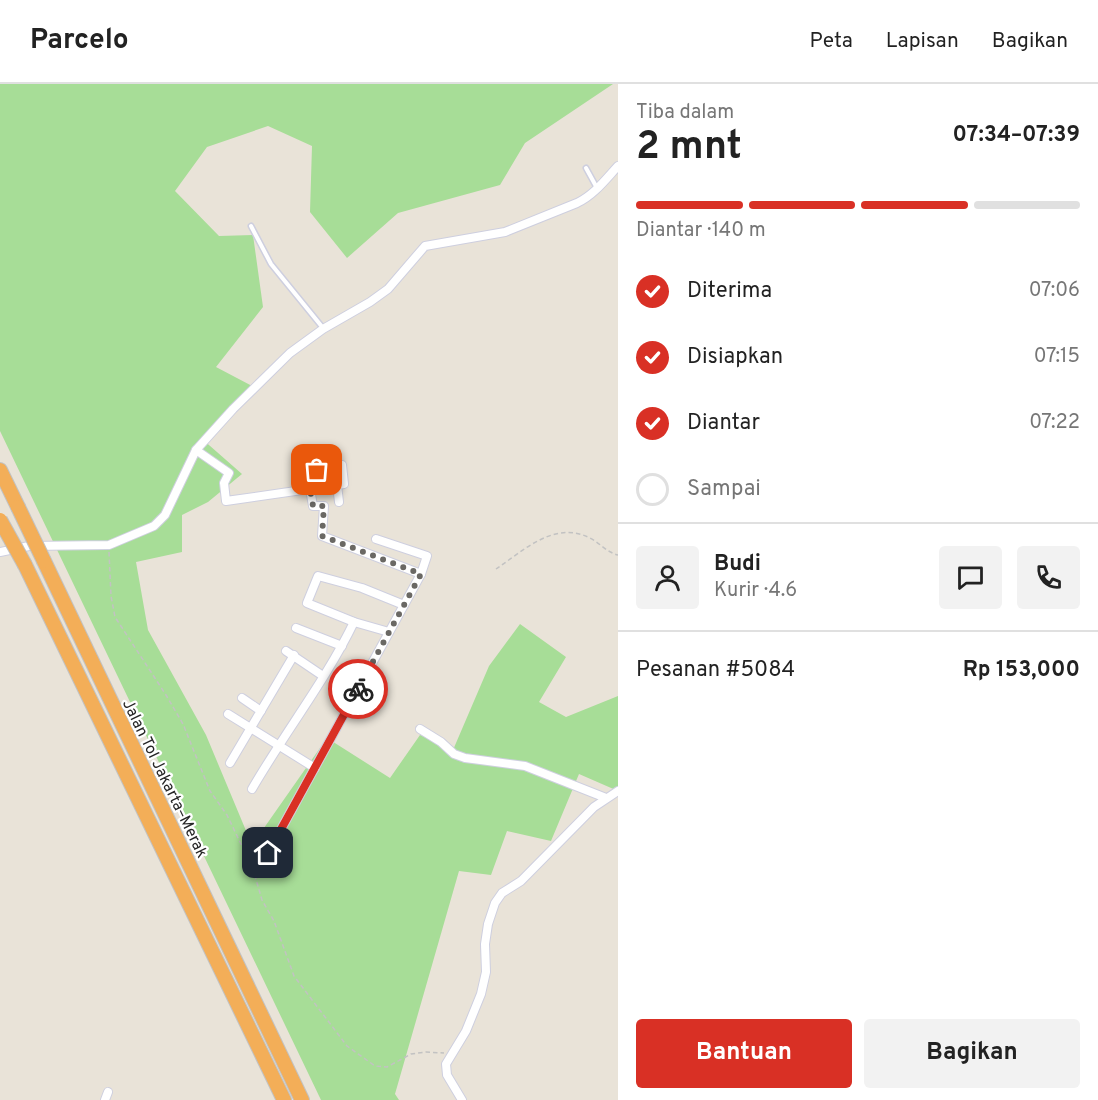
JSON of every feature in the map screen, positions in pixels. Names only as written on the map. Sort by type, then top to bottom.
[{"type":"highway","name":"Jalan Tol Jakarta–Merak","points":[[0,470],[302,1100]]},
{"type":"highway","name":"Jalan Tol Jakarta–Merak","points":[[0,520],[25,565],[284,1100]]},
{"type":"street","points":[[0,552],[29,546],[109,545],[144,532],[160,521],[196,450],[290,353],[323,328],[370,302],[388,289],[425,246],[505,232],[584,200],[618,165]]},
{"type":"street","points":[[196,450],[229,473],[224,483],[226,501],[344,484],[342,465]]},
{"type":"street","points":[[317,470],[320,487]]},
{"type":"street","points":[[338,485],[339,502]]},
{"type":"street","points":[[310,489],[313,506],[324,506],[322,536],[421,574]]},
{"type":"street","points":[[268,853],[421,574],[428,556],[376,539]]},
{"type":"street","points":[[389,632],[354,622],[306,603],[318,576],[362,588],[404,605]]},
{"type":"street","points":[[252,789],[342,646],[354,622]]},
{"type":"street","points":[[296,628],[342,646]]},
{"type":"street","points":[[286,651],[323,676]]},
{"type":"street","points":[[230,763],[294,656]]},
{"type":"street","points":[[242,698],[261,711]]},
{"type":"street","points":[[228,714],[315,768]]},
{"type":"street","points":[[420,729],[465,758],[525,766],[606,798]]},
{"type":"street","points":[[462,1100],[446,1070],[446,1064],[466,1031],[481,994],[486,972],[485,944],[488,924],[498,898],[521,881],[594,807],[618,790]]},
{"type":"lane","points":[[586,168],[597,188]]},
{"type":"lane","points":[[251,226],[272,264],[323,328]]},
{"type":"path","points":[[496,569],[533,543],[560,533],[590,538],[604,549],[618,555]]},
{"type":"path","points":[[109,545],[111,596],[116,617],[183,724],[210,791],[227,815],[253,869],[262,900],[274,921],[294,976],[347,1046],[375,1066],[387,1067],[411,1054],[426,1052],[451,1054]]},
{"type":"green space","points":[[0,84],[613,84],[525,143],[500,185],[398,213],[347,258],[310,212],[312,146],[268,126],[207,147],[175,191],[219,236],[253,235],[263,307],[216,367],[254,387],[201,438],[242,474],[208,502],[182,515],[182,552],[136,562],[148,630],[206,735],[252,845],[327,738],[390,778],[420,735],[453,750],[489,666],[520,624],[566,657],[539,702],[566,717],[618,696],[618,791],[579,774],[551,841],[507,831],[491,875],[459,871],[395,1094],[399,1100],[321,1100],[0,431]]},
{"type":"way so far","points":[[317,470],[320,487],[310,489],[313,506],[324,506],[322,536],[421,574],[358,689]]},
{"type":"route","points":[[268,853],[358,689]]}]
